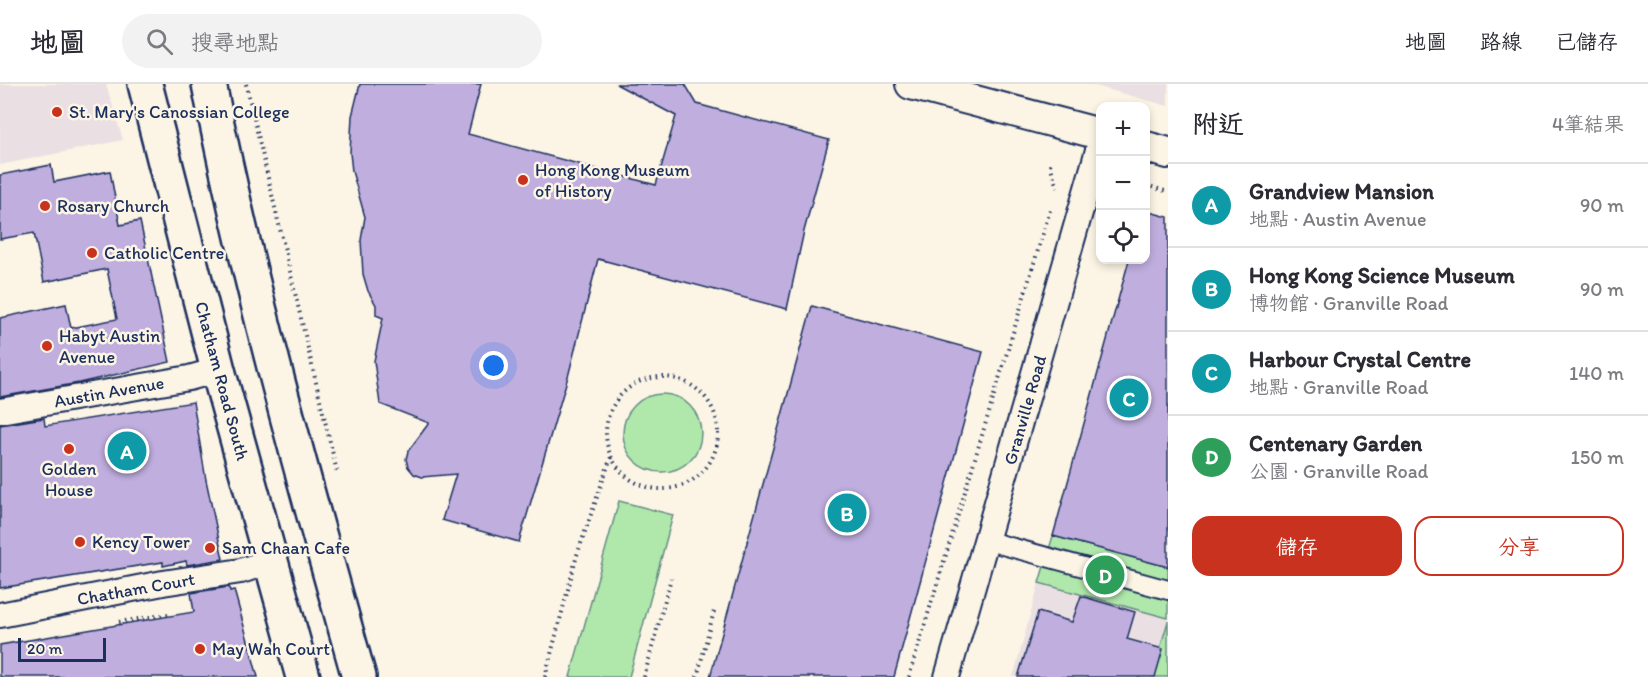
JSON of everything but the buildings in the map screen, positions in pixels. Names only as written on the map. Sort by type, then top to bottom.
[{"type":"main road","name":"Chatham Road South","points":[[145,84],[218,370],[303,677]]},
{"type":"main road","points":[[209,84],[226,171],[272,359],[359,677]]},
{"type":"street","points":[[911,84],[1096,133]]},
{"type":"street","points":[[1150,148],[1168,153]]},
{"type":"street","name":"Granville Road","points":[[947,677],[1097,156]]},
{"type":"street","name":"Austin Avenue","points":[[0,411],[189,378],[218,370]]},
{"type":"street","points":[[988,541],[1168,590]]},
{"type":"street","name":"Chatham Court","points":[[0,615],[163,583],[240,571],[271,561]]},
{"type":"path","points":[[246,84],[338,476]]},
{"type":"path","points":[[909,677],[1057,186],[1050,164]]},
{"type":"path","points":[[1150,186],[1168,192]]},
{"type":"path","points":[[545,677],[577,555],[611,457],[607,442],[607,427],[611,412],[619,398],[642,381],[664,378],[685,382],[702,394],[714,411],[718,424],[718,442],[713,458],[702,472],[688,483],[672,488],[653,489],[636,483],[621,472],[611,457]]},
{"type":"path","points":[[644,677],[671,578]]},
{"type":"path","points":[[697,677],[714,611]]},
{"type":"shaded area","name":"St. Mary's Canossian College","points":[[0,84],[106,84],[123,140],[0,165]]},
{"type":"shaded area","points":[[1088,84],[1168,84],[1168,106],[1095,86]]},
{"type":"shaded area","points":[[1039,583],[1168,618],[1152,677],[1013,677]]},
{"type":"green space","points":[[654,394],[670,394],[684,400],[695,411],[701,425],[701,441],[695,455],[684,466],[670,472],[654,472],[640,466],[629,455],[623,441],[623,425],[629,411],[640,400]]},
{"type":"green space","points":[[619,501],[673,515],[629,677],[570,677]]},
{"type":"green space","points":[[1053,536],[1168,567],[1168,618],[1039,583]]},
{"type":"green space","points":[[1168,621],[1168,677],[1152,677]]},
{"type":"place","name":"St. Mary's Canossian College","points":[[57,112]]},
{"type":"place","name":"Hong Kong Museum of History","points":[[523,180]]},
{"type":"place","name":"Rosary Church","points":[[45,206]]},
{"type":"place","name":"Catholic Centre","points":[[92,253]]},
{"type":"place","name":"Habyt Austin Avenue","points":[[47,346]]},
{"type":"place","name":"Harbour Crystal Centre","points":[[1129,398]]},
{"type":"place","name":"Golden House","points":[[69,449]]},
{"type":"place","name":"Grandview Mansion","points":[[127,451]]},
{"type":"place","name":"Hong Kong Science Museum","points":[[847,513]]},
{"type":"place","name":"Kency Tower","points":[[80,542]]},
{"type":"place","name":"Sam Chaan Cafe","points":[[210,548]]},
{"type":"place","name":"Centenary Garden","points":[[1105,575]]},
{"type":"place","name":"May Wah Court","points":[[200,649]]}]
